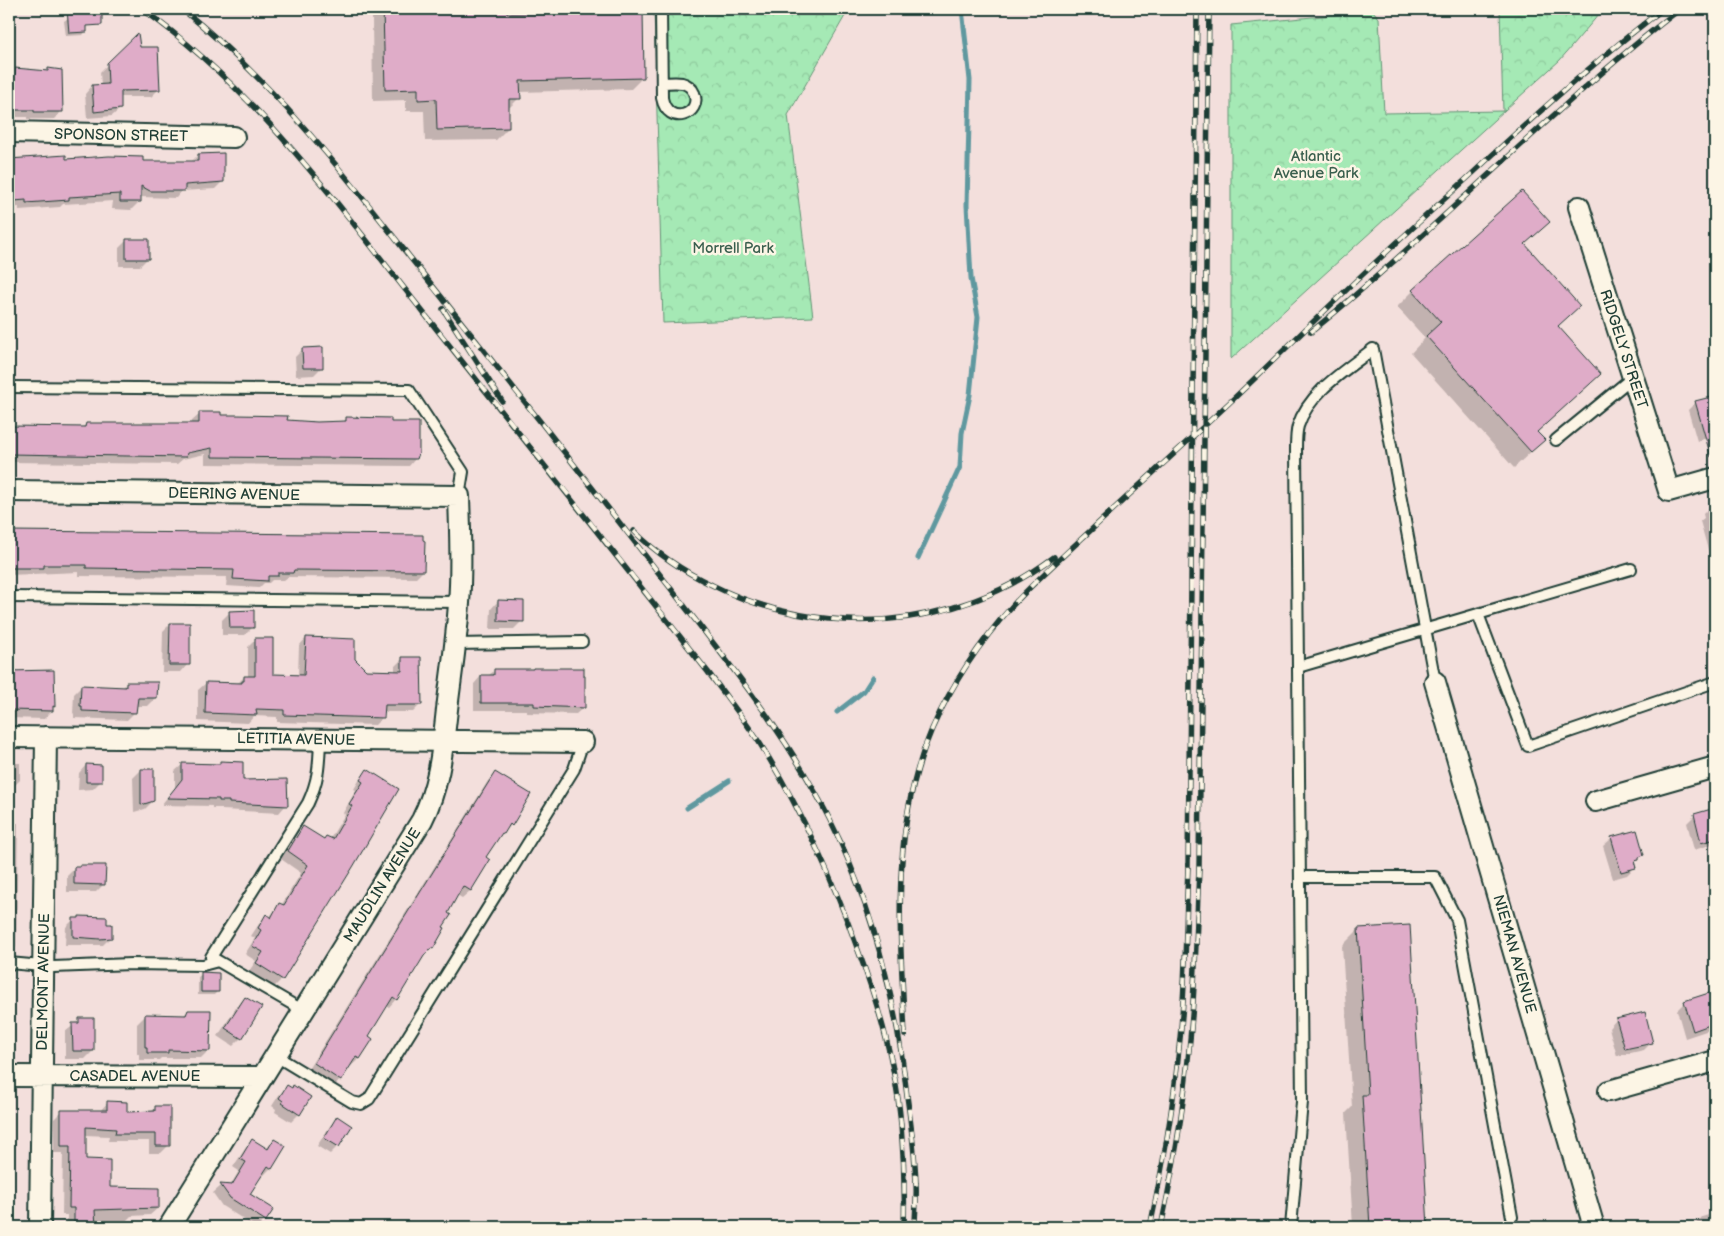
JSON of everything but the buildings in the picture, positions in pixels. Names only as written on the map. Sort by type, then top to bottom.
[{"type":"street","name":"SPONSON STREET","points":[[9,132],[234,137]]},
{"type":"street","name":"RIDGELY STREET","points":[[1580,206],[1670,491],[1715,478]]},
{"type":"street","name":"DEERING AVENUE","points":[[9,491],[459,496]]},
{"type":"street","name":"MAUDLIN AVENUE","points":[[168,1227],[304,1011],[422,820],[431,802],[444,741],[460,602],[459,496]]},
{"type":"street","name":"NIEMAN AVENUE","points":[[1435,682],[1594,1227]]},
{"type":"street","name":"LETITIA AVENUE","points":[[9,737],[583,742]]},
{"type":"street","name":"DELMONT AVENUE","points":[[40,1227],[46,737]]},
{"type":"street","points":[[1596,801],[1715,767]]},
{"type":"street","points":[[1609,1091],[1715,1061]]},
{"type":"street","name":"CASADEL AVENUE","points":[[9,1076],[262,1077]]},
{"type":"lane","points":[[661,9],[662,83]]},
{"type":"lane","points":[[1291,1227],[1302,1102],[1297,428],[1304,412],[1318,393],[1373,349],[1435,682]]},
{"type":"lane","points":[[1556,440],[1633,377]]},
{"type":"lane","points":[[9,387],[409,390],[463,472],[459,496]]},
{"type":"lane","points":[[1298,667],[1631,569]]},
{"type":"lane","points":[[9,597],[460,602]]},
{"type":"lane","points":[[1478,614],[1528,746],[1715,682]]},
{"type":"lane","points":[[455,644],[582,642]]},
{"type":"lane","points":[[304,1011],[212,957],[308,803],[316,785],[319,771],[320,740]]},
{"type":"lane","points":[[276,1056],[352,1102],[361,1104],[369,1099],[574,769],[583,742]]},
{"type":"lane","points":[[1300,877],[1435,877],[1457,920],[1512,1217]]},
{"type":"lane","points":[[9,963],[52,967],[131,964],[203,965],[218,961]]},
{"type":"green space","name":"Morrell Park","points":[[654,9],[849,9],[788,115],[813,317],[663,323]]},
{"type":"green space","name":"Atlantic Avenue Park","points":[[1500,9],[1596,9],[1600,13],[1560,60],[1231,359],[1231,25],[1373,11],[1379,18],[1384,113],[1503,111]]},
{"type":"waterway","points":[[918,558],[960,467],[962,433],[970,395],[978,317],[971,278],[967,205],[970,80],[962,9]]},
{"type":"waterway","points":[[837,712],[864,691],[873,677]]},
{"type":"waterway","points":[[687,808],[729,781]]},
{"type":"railway","points":[[142,9],[183,40],[221,74],[257,110],[324,187],[708,672],[759,742],[788,792],[826,869],[866,971],[880,1014],[891,1058],[899,1103],[904,1163],[904,1227]]},
{"type":"railway","points":[[182,9],[244,64],[300,123],[354,186],[726,659],[768,717],[807,777],[840,841],[853,872],[865,903],[884,966],[898,1030],[915,1161],[915,1227]]},
{"type":"railway","points":[[1150,1227],[1175,1087],[1185,968],[1188,868],[1197,9]]},
{"type":"railway","points":[[1161,1227],[1177,1143],[1185,1087],[1194,985],[1199,869],[1209,9]]},
{"type":"railway","points":[[905,1035],[900,918],[904,841],[909,803],[919,766],[940,712],[958,680],[989,634],[1041,576],[1229,403],[1387,251],[1567,88],[1663,9]]},
{"type":"railway","points":[[1311,332],[1404,252],[1585,87],[1680,9]]},
{"type":"railway","points":[[443,309],[502,401]]},
{"type":"railway","points":[[634,531],[651,547],[691,574],[754,603],[798,614],[842,620],[887,619],[931,613],[975,600],[1016,582],[1054,557]]}]
